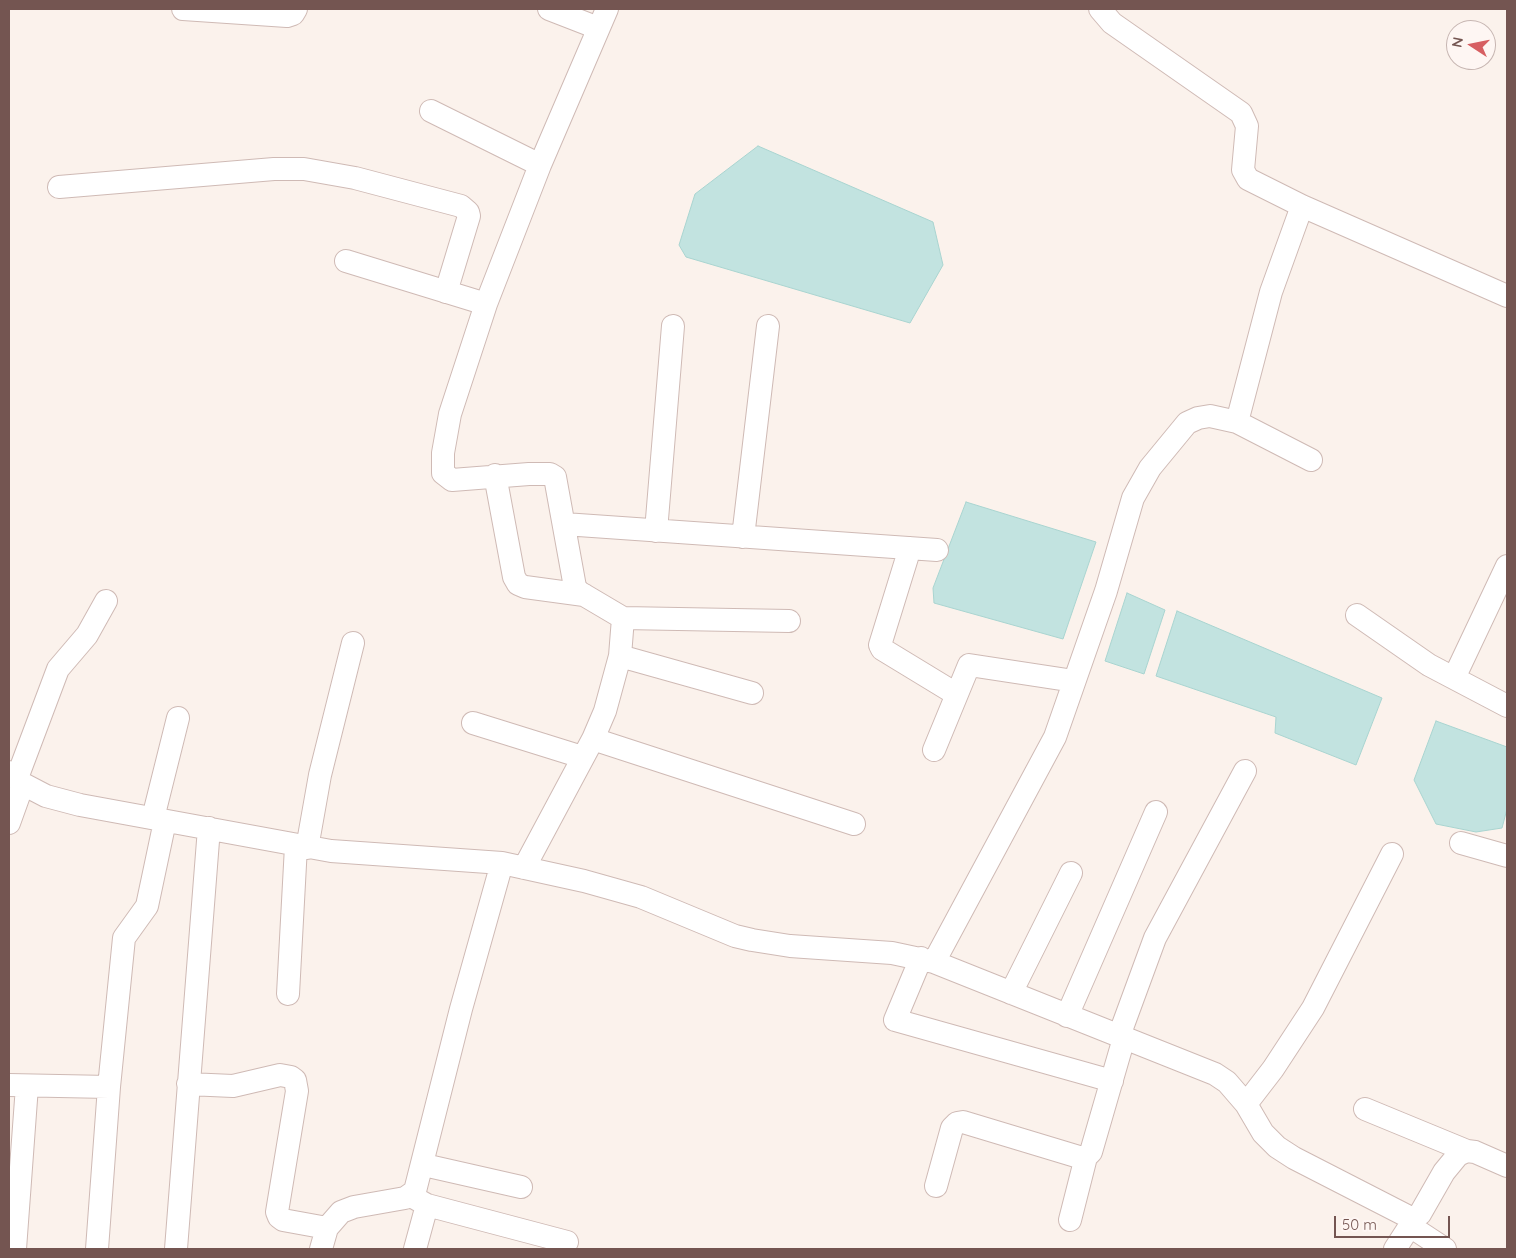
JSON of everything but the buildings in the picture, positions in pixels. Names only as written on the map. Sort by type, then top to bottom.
[{"type":"street","points":[[184,9],[287,16],[293,14],[296,9]]},
{"type":"street","points":[[550,9],[603,18],[540,165],[486,304],[450,414],[442,469],[445,477],[452,480],[495,475],[546,474],[555,476],[575,587],[584,595],[623,618],[789,621]]},
{"type":"street","points":[[1113,13],[1241,113],[1246,119],[1244,175],[1302,206],[1507,296]]},
{"type":"street","points":[[431,111],[540,165]]},
{"type":"street","points":[[59,187],[274,169],[304,169],[355,178],[461,206],[468,212],[469,216],[446,292]]},
{"type":"street","points":[[1237,422],[1271,292],[1302,206]]},
{"type":"street","points":[[346,261],[486,304]]},
{"type":"street","points":[[656,530],[673,326]]},
{"type":"street","points":[[743,537],[768,326]]},
{"type":"street","points":[[1112,1081],[895,1020],[1048,751],[1106,592],[1133,498],[1150,468],[1187,423],[1198,418],[1210,416],[1237,422],[1311,460]]},
{"type":"street","points":[[495,475],[514,577],[518,584],[525,587],[584,595]]},
{"type":"street","points":[[564,524],[937,550]]},
{"type":"street","points":[[910,548],[880,645],[882,649],[956,694]]},
{"type":"street","points":[[1454,678],[1507,566]]},
{"type":"street","points":[[9,823],[16,778],[58,669],[87,635],[106,601]]},
{"type":"street","points":[[1357,615],[1429,665],[1507,706]]},
{"type":"street","points":[[524,868],[587,748],[608,702],[620,656],[623,618]]},
{"type":"street","points":[[288,994],[302,847],[353,643]]},
{"type":"street","points":[[620,656],[752,693]]},
{"type":"street","points":[[934,750],[968,665],[1074,681]]},
{"type":"street","points":[[98,1249],[109,1087],[124,938],[147,906],[159,820],[178,718]]},
{"type":"street","points":[[473,723],[587,748],[854,824]]},
{"type":"street","points":[[1070,1220],[1086,1157],[1091,1152],[1112,1081],[1121,1037],[1157,933],[1245,770]]},
{"type":"street","points":[[16,778],[46,796],[68,802],[302,847],[359,854],[421,856],[502,863],[640,897],[735,936],[752,940],[790,946],[892,953],[928,960],[1215,1074],[1227,1082],[1246,1104],[1263,1133],[1294,1158],[1404,1215],[1445,1249]]},
{"type":"street","points":[[1067,1016],[1156,812]]},
{"type":"street","points":[[176,1249],[209,828]]},
{"type":"street","points":[[1461,843],[1507,856]]},
{"type":"street","points":[[1246,1104],[1274,1069],[1316,1003],[1392,854]]},
{"type":"street","points":[[414,1249],[419,1200],[418,1186],[461,1009],[502,863]]},
{"type":"street","points":[[1011,993],[1071,873]]},
{"type":"street","points":[[188,1084],[233,1086],[280,1075],[291,1076],[295,1080],[296,1091],[278,1212],[279,1217],[283,1220],[324,1239],[337,1215],[354,1206],[400,1200],[419,1200],[567,1242]]},
{"type":"street","points":[[15,1249],[18,1085],[109,1087]]},
{"type":"street","points":[[1365,1109],[1467,1151],[1486,1155],[1507,1166]]},
{"type":"street","points":[[936,1186],[952,1128],[963,1122],[1078,1157],[1086,1157]]},
{"type":"street","points":[[1395,1249],[1412,1222],[1420,1214],[1448,1166],[1458,1155],[1467,1151]]},
{"type":"street","points":[[424,1164],[521,1187]]},
{"type":"water","points":[[758,146],[933,222],[943,265],[910,323],[686,257],[679,245],[695,194]]},
{"type":"water","points":[[966,502],[1096,542],[1063,639],[934,603],[933,588]]},
{"type":"water","points":[[1127,593],[1165,610],[1144,674],[1105,661]]},
{"type":"water","points":[[1177,611],[1382,698],[1356,765],[1275,733],[1276,717],[1156,676]]},
{"type":"water","points":[[1436,721],[1507,747],[1507,809],[1502,828],[1476,832],[1436,824],[1414,780]]}]
